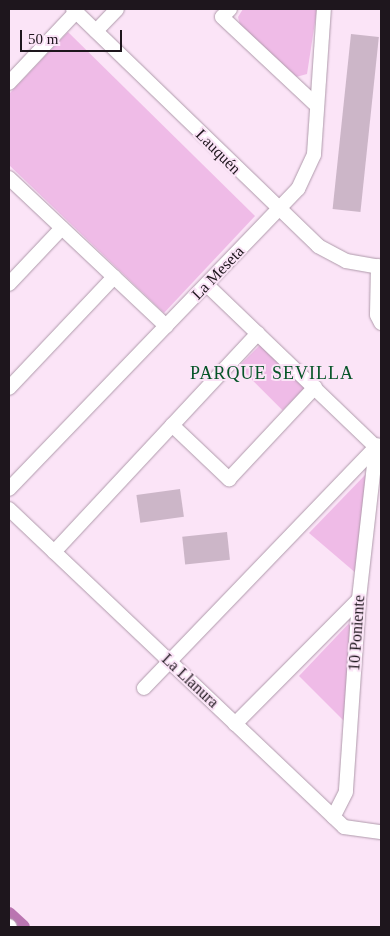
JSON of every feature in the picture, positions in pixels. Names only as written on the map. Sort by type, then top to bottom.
[{"type":"street","points":[[96,31],[117,9]]},
{"type":"street","points":[[230,9],[222,17],[316,105]]},
{"type":"street","name":"La Meseta","points":[[9,489],[298,189],[310,166],[324,9]]},
{"type":"street","points":[[9,83],[74,10]]},
{"type":"street","name":"Lauquén","points":[[74,10],[278,211],[331,254],[380,266]]},
{"type":"street","points":[[10,180],[166,326]]},
{"type":"street","points":[[9,284],[62,228]]},
{"type":"street","points":[[380,266],[377,315],[381,323]]},
{"type":"street","points":[[9,388],[114,277]]},
{"type":"street","points":[[144,688],[379,444],[315,388],[207,285]]},
{"type":"street","points":[[54,552],[258,333]]},
{"type":"street","points":[[172,425],[229,479],[315,388]]},
{"type":"street","name":"10 Poniente","points":[[333,816],[346,792],[360,599],[379,444]]},
{"type":"street","name":"La Llanura","points":[[9,509],[344,827],[381,832]]},
{"type":"street","points":[[235,724],[360,599]]},
{"type":"shaded area","points":[[243,9],[317,9],[307,74],[296,77],[240,25],[238,17]]},
{"type":"shaded area","points":[[68,32],[255,216],[164,313],[9,165],[9,94]]},
{"type":"shaded area","points":[[262,343],[306,387],[283,410],[239,366]]},
{"type":"shaded area","points":[[366,474],[357,574],[309,533]]},
{"type":"shaded area","points":[[355,617],[344,721],[299,676]]},
{"type":"building","points":[[351,34],[379,37],[360,212],[333,209]]},
{"type":"building","points":[[180,489],[184,517],[140,523],[136,495]]},
{"type":"building","points":[[227,532],[230,560],[185,565],[182,537]]},
{"type":"waterway","points":[[9,914],[23,927]]},
{"type":"district","name":"PARQUE SEVILLA","points":[[272,373]]}]
